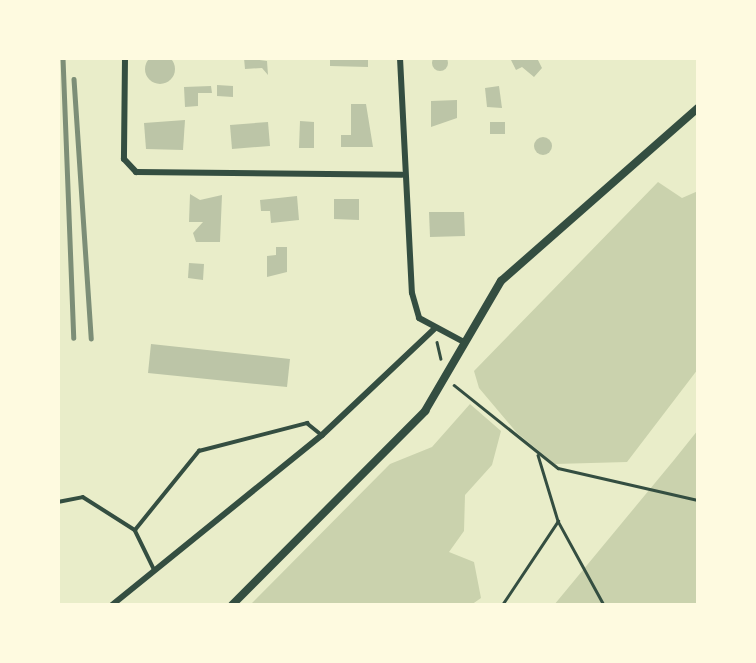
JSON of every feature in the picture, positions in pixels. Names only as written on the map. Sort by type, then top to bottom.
[{"type":"street","points":[[125,58],[124,159],[136,172],[402,175]]},
{"type":"street","points":[[400,58],[402,175],[412,293],[419,318],[462,341]]},
{"type":"street","points":[[232,605],[425,411],[462,341],[501,281],[698,108]]},
{"type":"street","points":[[111,605],[322,435],[435,328]]},
{"type":"lane","points":[[135,530],[199,451],[307,423],[322,435]]},
{"type":"lane","points":[[58,502],[83,497],[135,530],[153,569]]},
{"type":"path","points":[[435,328],[444,377],[538,455],[583,476],[698,500]]},
{"type":"path","points":[[538,455],[558,521],[604,605]]},
{"type":"path","points":[[502,605],[558,521]]},
{"type":"green space","points":[[658,182],[682,198],[698,191],[698,369],[627,462],[555,464],[517,433],[479,388],[474,371]]},
{"type":"green space","points":[[470,404],[501,431],[492,465],[465,495],[464,531],[449,552],[474,562],[481,598],[471,605],[250,605],[390,464],[432,447]]},
{"type":"green space","points":[[698,430],[698,605],[554,605],[674,460]]},
{"type":"building","points":[[160,54],[171,58],[175,69],[171,80],[160,84],[149,80],[145,69],[149,58]]},
{"type":"building","points":[[440,55],[448,63],[440,71],[432,63]]},
{"type":"building","points":[[244,58],[267,61],[268,75],[262,68],[245,69]]},
{"type":"building","points":[[330,58],[368,58],[368,67],[330,66]]},
{"type":"building","points":[[537,58],[542,68],[534,77],[522,67],[516,70],[511,60]]},
{"type":"building","points":[[217,85],[233,86],[233,97],[217,96]]},
{"type":"building","points":[[211,86],[212,93],[198,93],[198,106],[185,107],[184,87]]},
{"type":"building","points":[[499,86],[502,108],[487,107],[485,88]]},
{"type":"building","points":[[457,100],[457,118],[431,127],[431,101]]},
{"type":"building","points":[[351,104],[366,104],[373,147],[341,147],[341,135],[351,135]]},
{"type":"building","points":[[185,120],[183,150],[146,149],[144,123]]},
{"type":"building","points":[[300,121],[314,122],[314,148],[299,148]]},
{"type":"building","points":[[268,122],[270,146],[232,149],[230,125]]},
{"type":"building","points":[[490,122],[505,122],[505,134],[490,134]]},
{"type":"building","points":[[543,137],[549,140],[552,146],[549,152],[543,155],[537,152],[534,146],[537,140]]},
{"type":"building","points":[[190,194],[200,200],[222,195],[220,242],[196,242],[193,233],[203,222],[189,222]]},
{"type":"building","points":[[297,196],[299,220],[271,223],[270,211],[261,211],[260,200]]},
{"type":"building","points":[[334,199],[359,199],[359,220],[334,219]]},
{"type":"building","points":[[429,212],[464,212],[465,236],[430,237]]},
{"type":"building","points":[[276,247],[287,247],[287,272],[267,277],[267,256],[276,255]]},
{"type":"building","points":[[189,263],[204,264],[203,280],[188,278]]},
{"type":"building","points":[[151,344],[290,359],[287,387],[148,373]]},
{"type":"railway","points":[[63,58],[74,338]]},
{"type":"railway","points":[[74,79],[91,338]]}]
